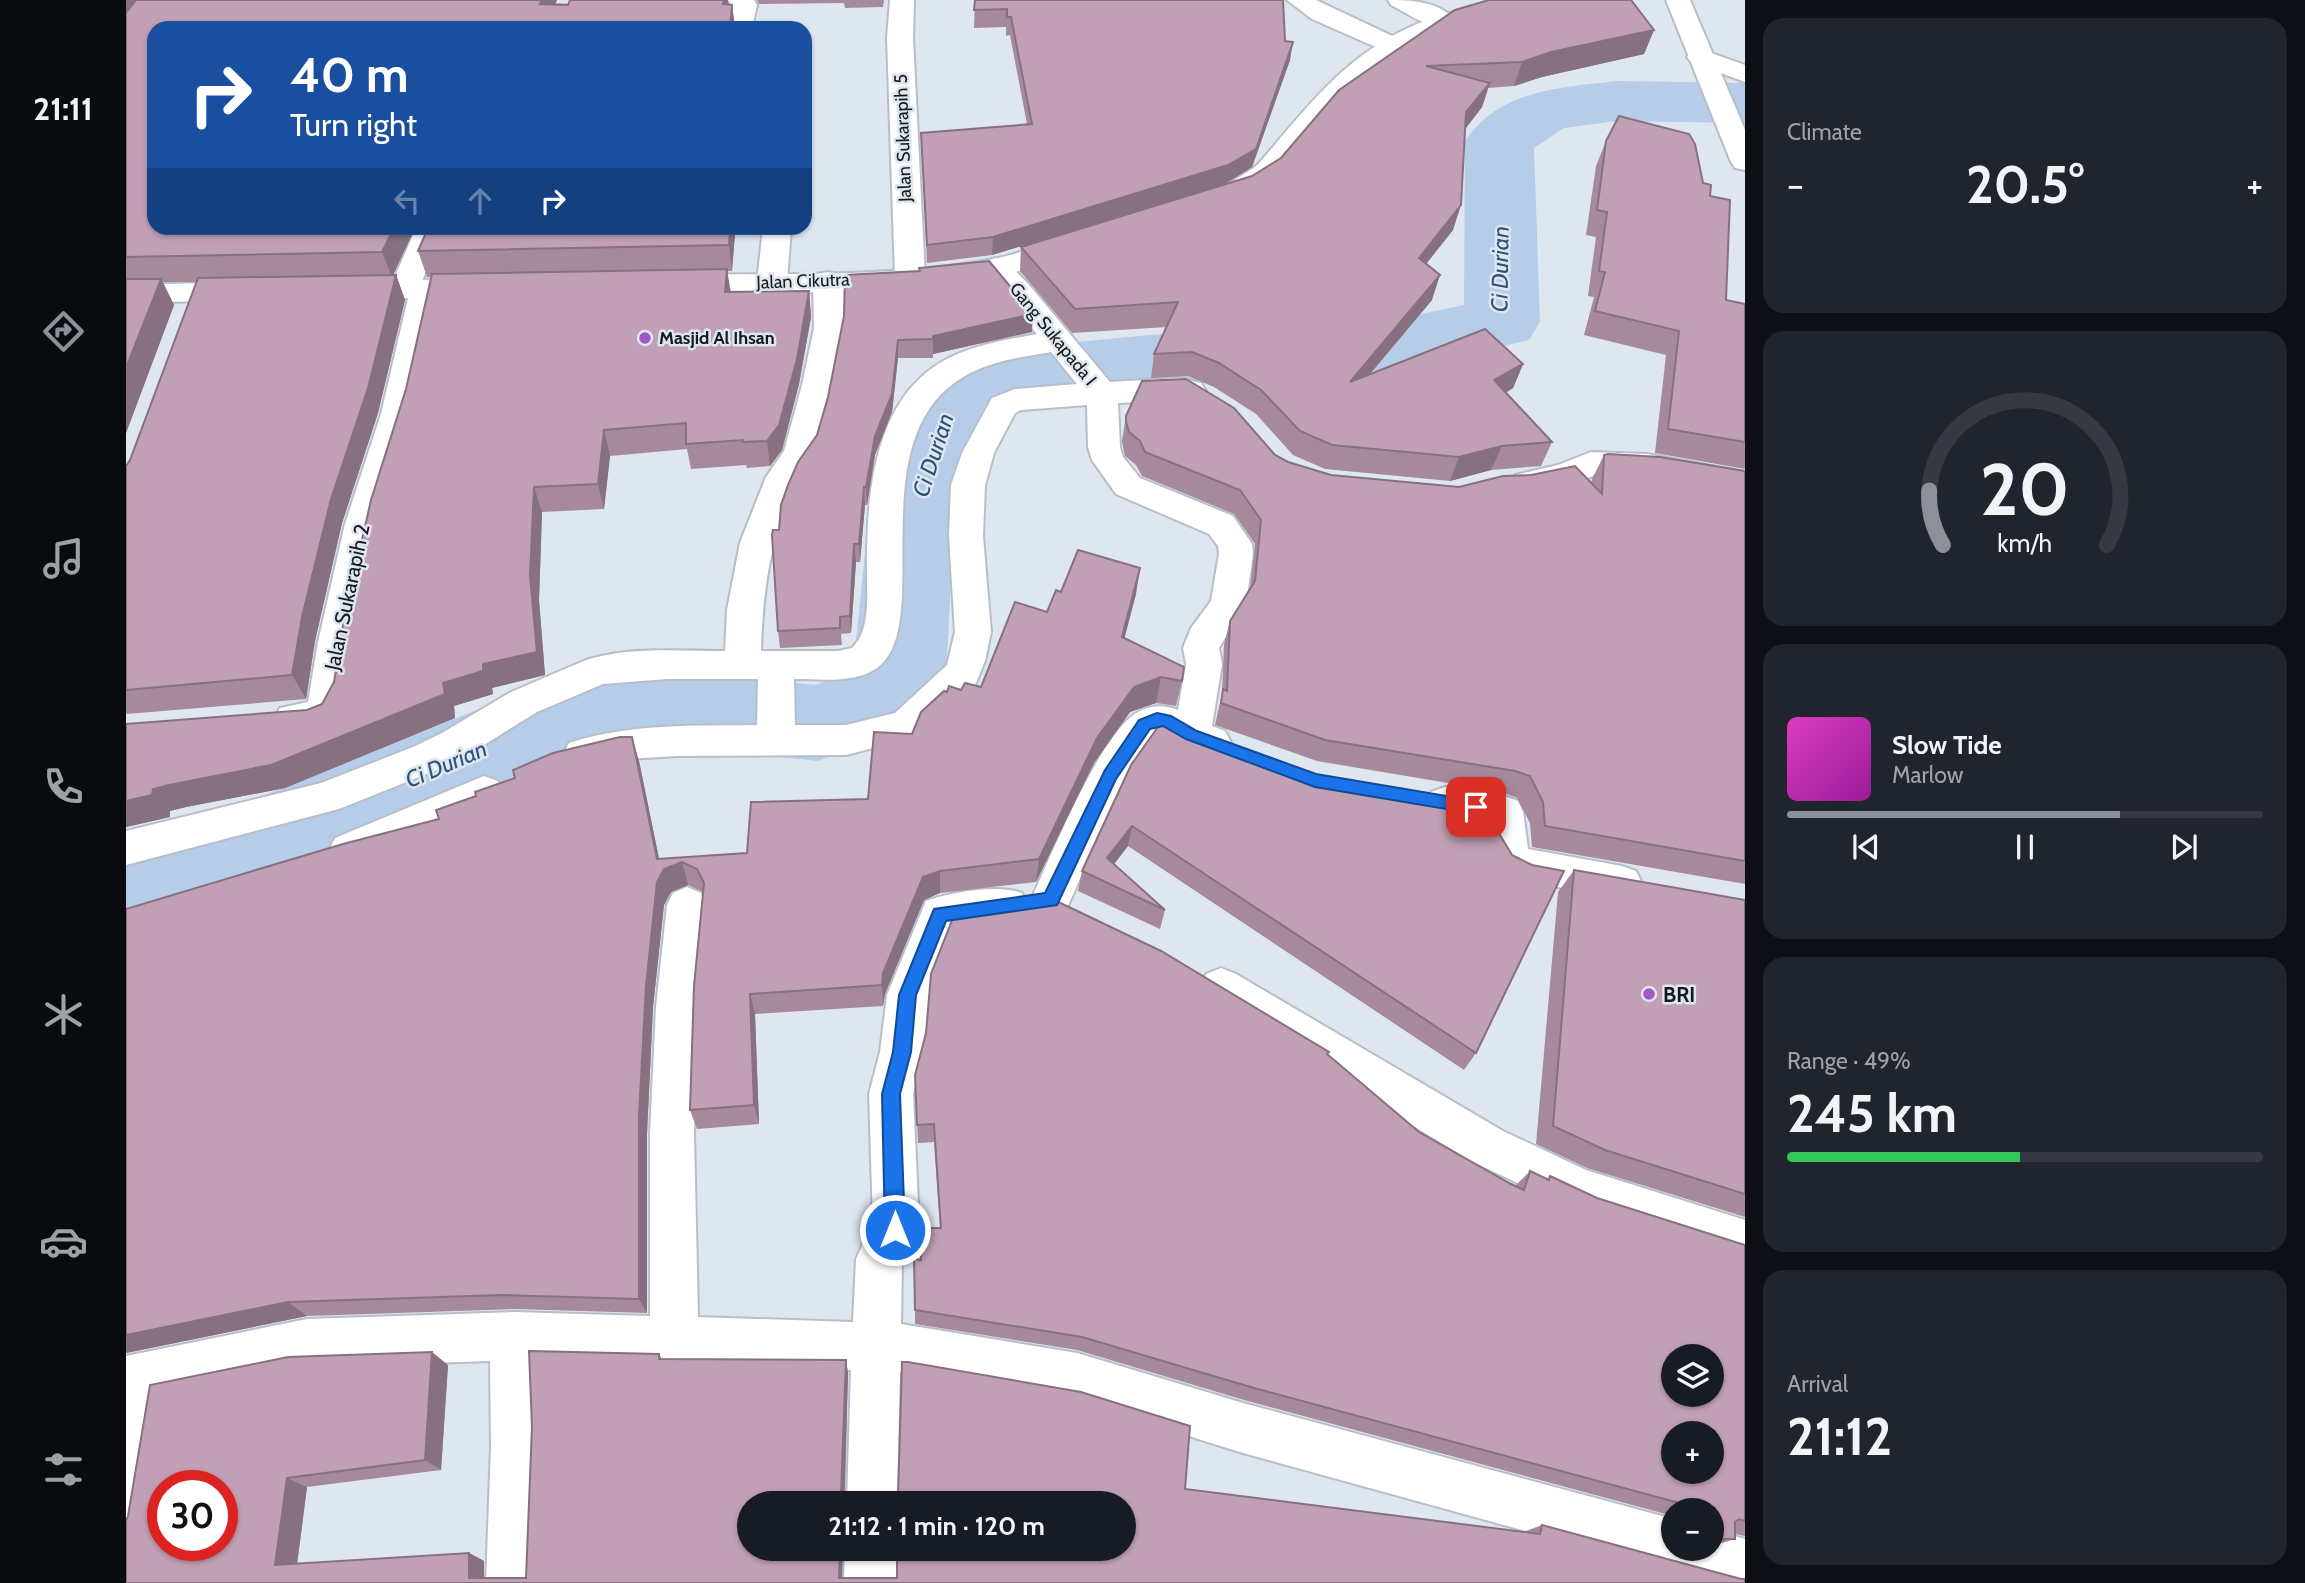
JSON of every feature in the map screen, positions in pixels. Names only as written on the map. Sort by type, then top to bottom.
[{"type":"main road","points":[[740,0],[745,5],[742,21]]},
{"type":"main road","name":"Jalan Sukarapih 5","points":[[902,0],[900,51],[910,276]]},
{"type":"main road","points":[[1299,0],[1321,14],[1396,47]]},
{"type":"main road","points":[[1400,0],[1444,22]]},
{"type":"main road","points":[[1210,200],[1236,192],[1264,175],[1341,84],[1370,60],[1444,22],[1526,0]]},
{"type":"main road","points":[[1678,0],[1729,129],[1745,162]]},
{"type":"main road","points":[[1704,66],[1745,74]]},
{"type":"main road","name":"Jalan Sukarapih 2","points":[[257,722],[312,717],[320,715],[327,705],[339,629],[362,524],[397,414],[414,290],[428,235]]},
{"type":"main road","points":[[772,282],[776,235]]},
{"type":"main road","name":"Jalan Cikutra","points":[[647,285],[828,281],[996,267],[1090,238]]},
{"type":"main road","name":"Gang Sukapada I","points":[[996,267],[1101,394],[1104,447],[1108,460],[1128,486],[1220,525],[1234,544],[1236,554],[1228,604],[1204,638],[1201,648],[1204,664],[1192,735]]},
{"type":"main road","points":[[776,736],[764,668],[745,610],[757,543],[782,477],[799,454],[818,385],[829,328],[828,281]]},
{"type":"main road","points":[[321,290],[509,288]]},
{"type":"main road","points":[[126,294],[193,305],[280,291]]},
{"type":"main road","points":[[126,848],[325,798],[426,758],[455,744],[524,702],[599,670],[667,665],[764,668],[853,663],[867,656],[880,628],[884,597],[886,500],[906,420],[921,397],[942,376],[965,363],[1000,351],[1061,343]]},
{"type":"main road","points":[[554,761],[627,744],[776,736],[846,740],[896,730],[912,721],[963,673],[972,632],[966,527],[968,485],[978,453],[1003,406],[1015,400],[1184,390],[1197,394],[1219,408]]},
{"type":"main road","points":[[1492,485],[1566,475],[1591,463],[1647,466],[1745,484]]},
{"type":"main road","points":[[872,1491],[879,1259],[896,1225],[891,1094],[902,1052],[908,995],[940,914],[1069,908],[1110,775],[1145,725],[1166,720],[1192,735],[1241,753]]},
{"type":"main road","points":[[316,862],[518,777]]},
{"type":"main road","points":[[1412,798],[1504,812],[1508,855],[1520,866],[1658,889]]},
{"type":"main road","points":[[674,1341],[672,1134],[677,1007],[687,905]]},
{"type":"main road","points":[[1182,964],[1487,1146],[1579,1190],[1745,1243]]},
{"type":"main road","points":[[512,1583],[516,1446],[514,1336]]},
{"type":"main road","points":[[126,1523],[139,1378],[307,1343],[514,1336],[909,1348],[1077,1377],[1243,1428],[1661,1542]]},
{"type":"main road","points":[[1724,1559],[1745,1565]]},
{"type":"main road","points":[[870,1583],[871,1561]]},
{"type":"building","points":[[136,0],[542,0],[540,4],[568,5],[570,0],[724,0],[723,4],[732,5],[731,21],[147,21],[147,235],[390,235],[382,252],[126,257],[126,13]]},
{"type":"building","points":[[975,0],[1283,0],[1285,41],[1293,42],[1256,149],[1228,165],[993,237],[927,245],[921,133],[1032,124],[1011,17],[1007,17],[1007,9],[974,10]]},
{"type":"building","points":[[1489,0],[1631,0],[1654,30],[1551,52],[1522,62],[1426,66],[1490,83],[1466,112],[1461,205],[1419,258],[1440,275],[1350,382],[1485,329],[1523,364],[1494,380],[1552,442],[1502,446],[1459,457],[1332,445],[1300,431],[1261,390],[1219,363],[1192,352],[1154,354],[1178,302],[1075,309],[1021,247],[1252,176],[1281,158],[1339,90],[1455,10]]},
{"type":"building","points":[[1619,116],[1689,134],[1695,144],[1703,183],[1711,185],[1710,196],[1730,200],[1726,300],[1745,304],[1745,442],[1668,429],[1679,331],[1595,311],[1605,272],[1599,271],[1607,212],[1597,210],[1606,141]]},
{"type":"building","points":[[425,235],[730,235],[729,245],[418,251]]},
{"type":"building","points":[[989,261],[1033,314],[933,336],[933,339],[898,340],[892,394],[875,436],[864,487],[859,544],[854,544],[850,616],[840,617],[840,628],[778,631],[772,535],[773,530],[779,530],[781,505],[788,485],[798,462],[817,435],[828,397],[844,316],[845,275],[920,271],[919,268]]},
{"type":"building","points":[[727,269],[725,292],[809,291],[797,359],[779,425],[767,441],[686,444],[686,423],[604,430],[598,484],[534,487],[530,576],[537,652],[483,664],[483,671],[443,683],[445,694],[271,765],[169,785],[153,789],[152,795],[126,801],[126,724],[307,710],[322,704],[334,682],[344,619],[371,500],[406,389],[432,274]]},
{"type":"building","points":[[396,275],[368,388],[331,499],[302,617],[292,675],[126,690],[126,466],[198,278]]},
{"type":"building","points":[[126,279],[161,279],[126,368]]},
{"type":"building","points":[[1186,379],[1234,408],[1275,455],[1288,462],[1331,475],[1459,487],[1503,476],[1531,475],[1575,466],[1602,494],[1604,455],[1608,454],[1660,457],[1745,471],[1745,861],[1545,826],[1543,802],[1530,776],[1515,771],[1325,740],[1221,703],[1223,689],[1227,691],[1230,621],[1255,581],[1261,520],[1240,490],[1145,452],[1140,441],[1129,432],[1126,422],[1126,416],[1142,381]]},
{"type":"building","points":[[1078,550],[1140,568],[1122,637],[1184,667],[1182,681],[1161,677],[1134,687],[1097,738],[1039,859],[940,871],[923,877],[883,973],[882,985],[750,994],[754,1105],[690,1110],[694,986],[704,883],[697,869],[682,862],[664,869],[657,882],[646,986],[639,1115],[639,1299],[501,1295],[288,1302],[126,1335],[126,909],[343,844],[439,819],[436,810],[515,778],[513,770],[553,753],[620,737],[632,737],[657,859],[747,853],[751,802],[868,799],[874,732],[912,734],[921,712],[944,691],[947,692],[949,686],[961,690],[965,683],[981,687],[1015,602],[1047,612],[1056,590],[1061,592]]},
{"type":"building","points":[[1165,717],[1183,727],[1322,778],[1498,807],[1500,835],[1512,855],[1532,865],[1564,871],[1476,1053],[1132,826],[1107,858],[1165,910],[1082,871],[1131,765]]},
{"type":"building","points":[[1574,870],[1745,900],[1745,1194],[1605,1150],[1553,1126]]},
{"type":"building","points":[[1050,898],[1161,951],[1329,1052],[1327,1054],[1419,1132],[1511,1184],[1524,1190],[1530,1171],[1549,1180],[1550,1176],[1597,1198],[1745,1245],[1745,1521],[1739,1519],[1735,1522],[1735,1539],[1724,1539],[1724,1498],[1661,1498],[1254,1388],[1082,1337],[915,1310],[914,1259],[921,1260],[922,1228],[941,1228],[934,1124],[917,1125],[915,1075],[926,1033],[931,974],[956,910]]},
{"type":"building","points":[[529,1351],[659,1354],[659,1359],[846,1360],[841,1491],[737,1491],[737,1561],[840,1561],[839,1578],[897,1578],[897,1561],[1136,1561],[1136,1491],[898,1491],[902,1362],[908,1362],[1081,1392],[1190,1426],[1185,1489],[1540,1534],[1542,1525],[1661,1557],[1661,1561],[1675,1561],[1745,1579],[1745,1583],[126,1583],[126,1521],[150,1385],[288,1357],[432,1352],[425,1460],[287,1478],[275,1565],[469,1553],[469,1578],[526,1578],[532,1427]]},
{"type":"waterway","name":"Ci Durian","points":[[126,886],[173,878],[599,700],[818,723],[898,693],[911,524],[952,393],[1015,375],[1149,361],[1407,343],[1502,322],[1499,141],[1545,110],[1616,101],[1745,103]]},
{"type":"place","name":"Masjid Al Ihsan","points":[[645,338]]},
{"type":"place","name":"BRI","points":[[1649,994]]},
{"type":"route","points":[[895,1230],[891,1094],[900,1068],[908,995],[940,914],[1051,900],[1110,775],[1145,725],[1166,720],[1192,735],[1315,780],[1476,807]]}]
